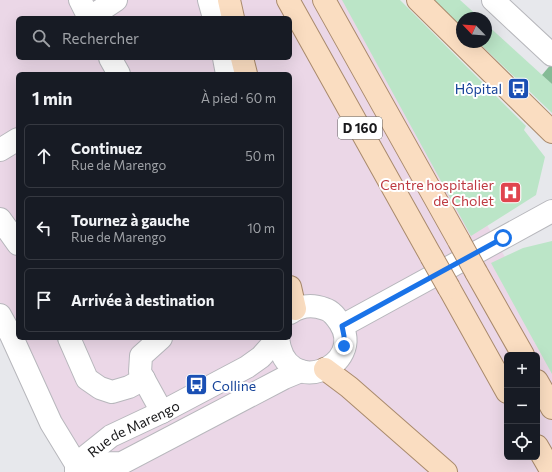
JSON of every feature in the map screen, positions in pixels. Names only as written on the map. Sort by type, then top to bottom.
[{"type":"main road","points":[[229,0],[233,16]]},
{"type":"main road","name":"D 160","points":[[288,0],[505,388]]},
{"type":"main road","name":"D 160","points":[[324,0],[520,352]]},
{"type":"main road","points":[[418,0],[552,132]]},
{"type":"main road","points":[[242,60],[246,72]]},
{"type":"main road","points":[[325,369],[349,387],[446,472]]},
{"type":"main road","points":[[540,386],[552,408]]},
{"type":"main road","points":[[540,451],[552,472]]},
{"type":"street","points":[[80,0],[88,16]]},
{"type":"street","points":[[92,16],[116,0]]},
{"type":"street","points":[[209,0],[213,16]]},
{"type":"street","points":[[493,0],[552,55]]},
{"type":"street","points":[[111,60],[118,72]]},
{"type":"street","points":[[224,60],[227,72]]},
{"type":"street","points":[[0,150],[16,140]]},
{"type":"street","points":[[342,326],[552,212]]},
{"type":"street","points":[[0,219],[16,241]]},
{"type":"street","points":[[293,311],[306,306],[317,306],[328,310],[336,317],[342,326],[344,346],[340,356],[334,364],[325,369]]},
{"type":"street","points":[[0,315],[11,335],[51,423],[76,468]]},
{"type":"street","points":[[70,340],[87,380],[100,388],[112,392],[129,387],[144,380]]},
{"type":"street","points":[[159,340],[141,356],[140,372],[162,412]]},
{"type":"street","name":"Rue de Marengo","points":[[76,468],[111,436],[162,412],[247,367],[261,357],[276,340]]},
{"type":"street","name":"Rue de Marengo","points":[[278,340],[279,349],[291,366],[301,371],[309,372],[325,369]]},
{"type":"street","name":"Rue de Marengo","points":[[76,468],[122,463],[284,378],[301,371]]},
{"type":"shaded area","points":[[0,0],[361,0],[552,341],[552,472],[69,472],[0,302]]},
{"type":"green space","points":[[342,0],[400,0],[526,126],[524,130],[545,157],[536,195],[471,236]]},
{"type":"green space","points":[[434,0],[460,0],[473,12],[456,12],[456,21]]},
{"type":"green space","points":[[492,29],[552,84],[552,113],[484,48],[492,48]]},
{"type":"green space","points":[[552,63],[552,84],[542,75]]},
{"type":"green space","points":[[552,241],[552,374],[491,263],[523,248]]},
{"type":"place","name":"Hôpital","points":[[518,88]]},
{"type":"place","name":"Centre hospitalier de Cholet","points":[[510,192]]},
{"type":"place","name":"Colline","points":[[197,385]]},
{"type":"route","points":[[344,346],[342,326],[503,238]]}]
